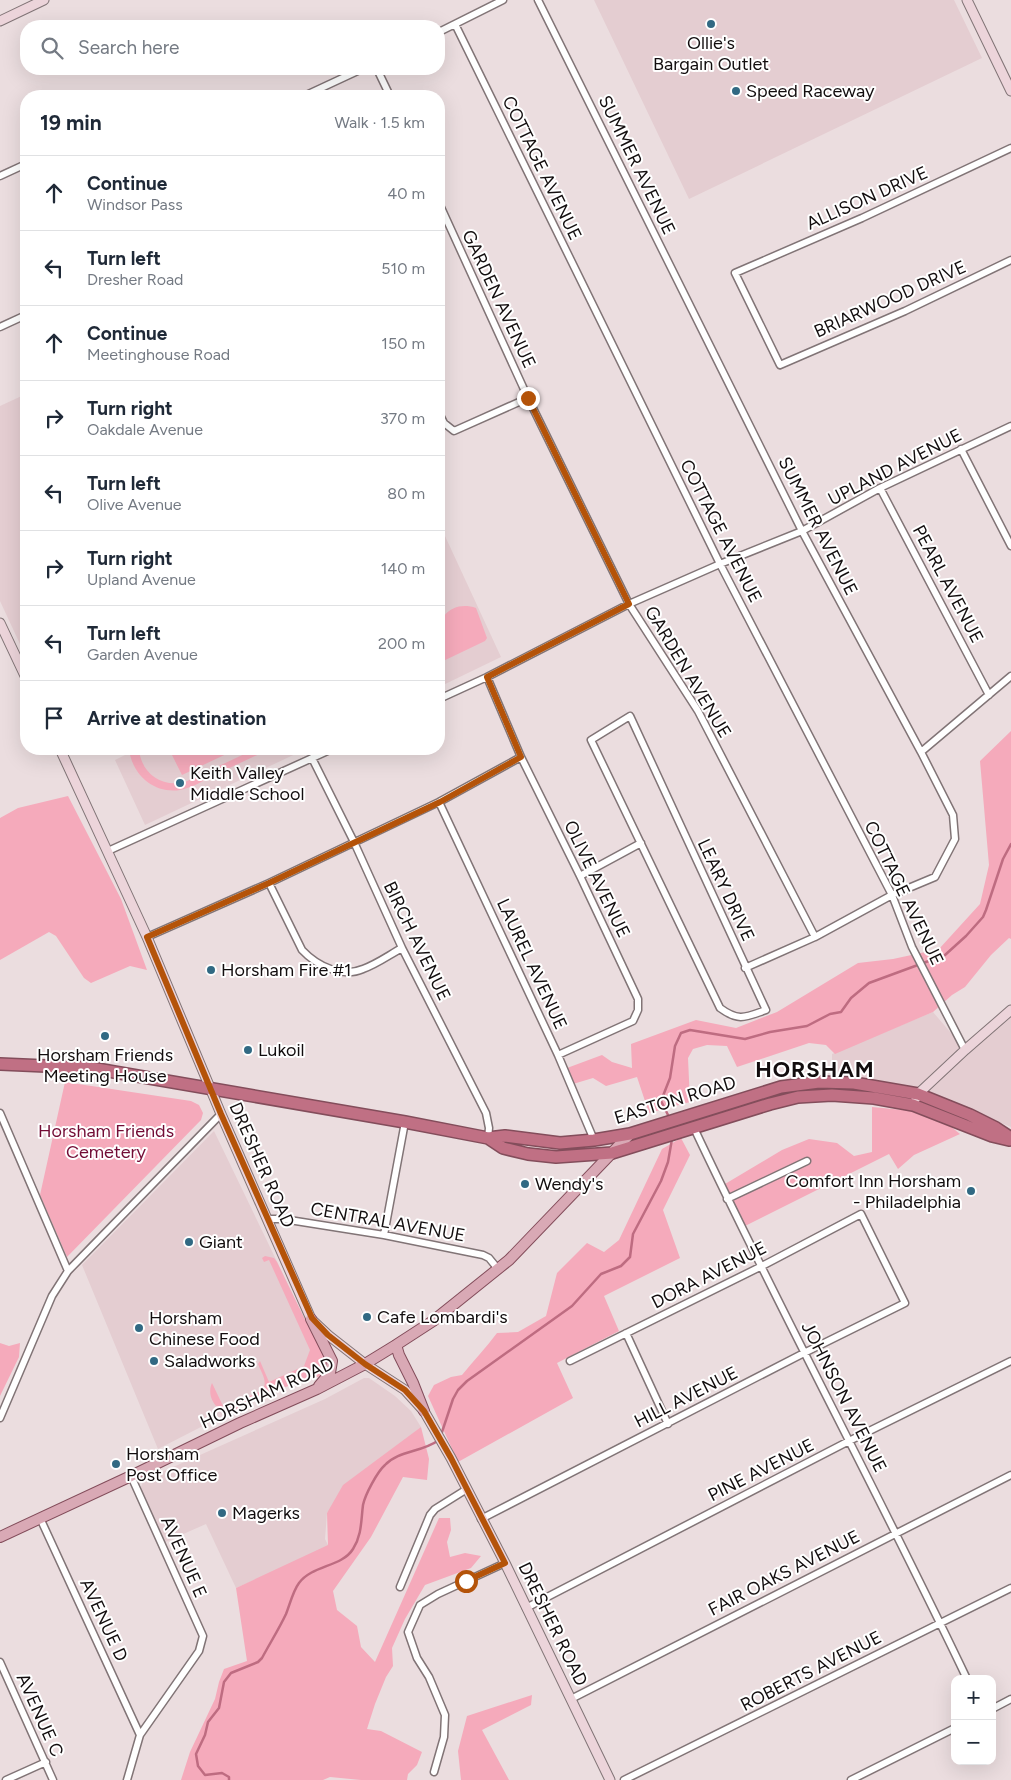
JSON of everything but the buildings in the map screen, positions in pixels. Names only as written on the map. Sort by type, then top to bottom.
[{"type":"highway","name":"EASTON ROAD","points":[[0,1064],[91,1068],[488,1138],[505,1136],[560,1143],[630,1134],[766,1091],[814,1082],[854,1083],[915,1099],[987,1124],[1011,1140]]},
{"type":"highway","name":"EASTON ROAD","points":[[488,1138],[504,1148],[528,1154],[572,1156],[612,1153],[770,1104],[814,1095],[915,1099]]},
{"type":"main road","points":[[0,21],[44,0]]},
{"type":"main road","points":[[967,0],[1011,91]]},
{"type":"main road","points":[[0,623],[20,665]]},
{"type":"main road","name":"DRESHER ROAD","points":[[63,755],[147,937],[221,1114],[312,1318],[328,1335],[365,1364],[405,1390],[427,1414],[505,1563],[610,1780]]},
{"type":"main road","points":[[915,1099],[965,1050],[1011,1010]]},
{"type":"main road","name":"HORSHAM ROAD","points":[[0,1537],[131,1476],[209,1437],[317,1389],[365,1364],[396,1345],[433,1321],[509,1260],[630,1134]]},
{"type":"main road","points":[[312,1318],[315,1328],[330,1356],[332,1365],[330,1373],[317,1389]]},
{"type":"main road","points":[[396,1345],[427,1414]]},
{"type":"street","points":[[445,29],[503,0]]},
{"type":"street","name":"SUMMER AVENUE","points":[[538,0],[802,531],[921,752],[953,816],[955,839],[935,877],[892,895],[815,937],[745,968]]},
{"type":"street","name":"COTTAGE AVENUE","points":[[455,24],[720,564],[892,895],[912,947],[965,1050]]},
{"type":"street","points":[[317,90],[349,75]]},
{"type":"street","points":[[380,75],[387,90]]},
{"type":"street","name":"ALLISON DRIVE","points":[[780,365],[735,273],[862,218],[1011,148]]},
{"type":"street","points":[[0,176],[20,167]]},
{"type":"street","name":"GARDEN AVENUE","points":[[445,216],[528,398],[629,604],[698,711],[815,937]]},
{"type":"street","name":"BRIARWOOD DRIVE","points":[[780,365],[905,311],[1011,260]]},
{"type":"street","points":[[0,327],[20,318]]},
{"type":"street","points":[[445,424],[454,431],[528,398]]},
{"type":"street","name":"UPLAND AVENUE","points":[[445,696],[487,677],[629,604],[802,531],[880,488],[1011,426]]},
{"type":"street","points":[[961,449],[1011,546]]},
{"type":"street","name":"PEARL AVENUE","points":[[880,488],[989,695]]},
{"type":"street","points":[[921,752],[1011,676]]},
{"type":"street","name":"OLIVE AVENUE","points":[[487,677],[521,757],[638,999],[638,1010],[632,1020],[558,1055]]},
{"type":"street","name":"LEARY DRIVE","points":[[630,716],[745,968],[766,1010],[744,1018],[731,1016],[720,1008],[591,740],[630,716]]},
{"type":"street","points":[[108,850],[319,755]]},
{"type":"street","points":[[147,937],[269,883],[440,802],[521,757]]},
{"type":"street","name":"BIRCH AVENUE","points":[[312,758],[354,842],[402,948],[486,1113],[489,1128],[488,1138]]},
{"type":"street","name":"LAUREL AVENUE","points":[[440,802],[558,1055],[594,1140]]},
{"type":"street","points":[[580,876],[641,843]]},
{"type":"street","points":[[269,883],[302,950],[322,966],[347,973],[362,970],[402,948]]},
{"type":"street","points":[[0,1113],[68,1271]]},
{"type":"street","points":[[0,1418],[52,1296],[68,1271],[221,1114]]},
{"type":"street","points":[[384,1236],[405,1122]]},
{"type":"street","name":"JOHNSON AVENUE","points":[[694,1128],[965,1675]]},
{"type":"street","points":[[728,1199],[807,1161]]},
{"type":"street","name":"DORA AVENUE","points":[[570,1361],[762,1266],[861,1214],[905,1303]]},
{"type":"street","name":"CENTRAL AVENUE","points":[[268,1219],[284,1219],[484,1255],[498,1269]]},
{"type":"street","name":"HILL AVENUE","points":[[481,1519],[905,1303]]},
{"type":"street","points":[[626,1333],[668,1424]]},
{"type":"street","name":"PINE AVENUE","points":[[526,1608],[849,1441],[1011,1361]]},
{"type":"street","name":"AVENUE E","points":[[131,1476],[203,1636],[199,1651],[140,1734]]},
{"type":"street","name":"FAIR OAKS AVENUE","points":[[571,1698],[1011,1476]]},
{"type":"street","points":[[400,1587],[430,1515],[435,1509],[466,1490]]},
{"type":"street","name":"AVENUE D","points":[[40,1518],[140,1734]]},
{"type":"street","points":[[434,1772],[444,1737],[445,1715],[429,1677],[416,1658],[408,1632],[420,1605],[438,1594],[505,1563]]},
{"type":"street","name":"ROBERTS AVENUE","points":[[624,1780],[1011,1588]]},
{"type":"street","name":"AVENUE C","points":[[0,1662],[53,1780]]},
{"type":"street","points":[[996,1707],[1011,1699]]},
{"type":"street","points":[[851,1780],[951,1730]]},
{"type":"street","points":[[127,1780],[140,1734]]},
{"type":"street","points":[[6,1780],[46,1762]]},
{"type":"shaded area","points":[[594,0],[954,0],[982,58],[689,199]]},
{"type":"shaded area","points":[[20,397],[20,644],[0,601],[0,406]]},
{"type":"shaded area","points":[[445,536],[501,657],[445,684]]},
{"type":"shaded area","name":"Keith Valley Middle School","points":[[125,755],[293,755],[145,825],[115,760]]},
{"type":"shaded area","points":[[933,1012],[968,1053],[1011,1015],[1011,1127],[916,1088],[832,1074],[832,1054]]},
{"type":"shaded area","points":[[214,1131],[325,1361],[285,1384],[158,1449],[82,1265]]},
{"type":"shaded area","points":[[364,1378],[369,1378],[395,1396],[411,1411],[421,1427],[346,1488],[327,1513],[325,1539],[329,1547],[236,1588],[206,1524],[163,1543],[141,1491],[144,1480],[325,1399]]},
{"type":"green space","points":[[459,607],[476,608],[487,638],[485,641],[445,660],[445,615]]},
{"type":"green space","points":[[1011,731],[1011,939],[1009,938],[991,955],[965,987],[952,995],[933,1012],[835,1054],[826,1045],[809,1043],[737,1067],[727,1046],[707,1045],[693,1049],[688,1058],[690,1102],[649,1113],[637,1077],[606,1086],[593,1078],[573,1084],[567,1068],[602,1055],[612,1062],[632,1068],[631,1044],[696,1020],[736,1028],[777,1012],[858,963],[893,959],[939,949],[980,904],[989,865],[980,761]]},
{"type":"green space","points":[[130,755],[140,755],[148,772],[154,777],[160,781],[176,783],[185,782],[242,755],[257,755],[180,790],[161,789],[153,785],[139,774]]},
{"type":"green space","points":[[172,755],[224,755],[182,775]]},
{"type":"green space","points":[[68,796],[121,899],[147,970],[130,966],[91,983],[84,978],[56,936],[49,932],[0,960],[0,818],[18,808]]},
{"type":"green space","name":"Horsham Friends Cemetery","points":[[65,1082],[191,1101],[199,1105],[203,1113],[201,1120],[67,1257],[40,1195]]},
{"type":"green space","points":[[872,1107],[914,1111],[944,1121],[960,1134],[914,1155],[898,1169],[889,1154],[745,1226],[725,1184],[782,1150],[809,1139],[837,1143],[854,1156],[872,1152]]},
{"type":"green space","points":[[681,1138],[690,1155],[663,1210],[680,1258],[604,1296],[619,1331],[557,1363],[573,1398],[458,1462],[428,1396],[434,1385],[451,1377],[462,1375],[497,1333],[518,1332],[546,1316],[557,1273],[587,1243],[604,1252],[619,1240],[662,1149]]},
{"type":"green space","points":[[265,1256],[274,1258],[277,1262],[311,1332],[324,1350],[327,1360],[326,1370],[317,1378],[262,1396],[230,1412],[225,1411],[220,1409],[211,1398],[210,1388],[212,1383],[224,1408],[261,1391],[265,1382],[258,1364],[260,1361],[269,1382],[304,1366],[310,1350],[269,1260],[264,1262],[262,1258]]},
{"type":"green space","points":[[0,1343],[9,1346],[20,1343],[19,1357],[0,1396]]},
{"type":"green space","points":[[421,1427],[429,1459],[427,1480],[403,1477],[371,1537],[333,1591],[337,1610],[357,1626],[361,1647],[375,1662],[439,1518],[450,1518],[451,1530],[447,1542],[450,1557],[465,1553],[481,1556],[471,1568],[425,1585],[405,1619],[392,1648],[393,1666],[386,1677],[367,1729],[381,1731],[422,1752],[417,1765],[408,1774],[407,1780],[361,1780],[330,1777],[323,1780],[181,1780],[190,1752],[215,1699],[224,1669],[247,1661],[236,1588],[328,1545],[327,1513],[343,1485]]},
{"type":"green space","points":[[532,1695],[531,1705],[482,1730],[509,1780],[461,1780],[458,1751],[467,1716]]},
{"type":"waterway","points":[[670,1119],[661,1101],[670,1078],[675,1046],[681,1033],[690,1030],[745,1039],[770,1032],[807,1026],[830,1014],[841,1012],[851,998],[869,983],[945,955],[983,917],[1003,859],[1011,844]]},
{"type":"waterway","points":[[441,1435],[453,1399],[458,1390],[467,1381],[572,1306],[601,1274],[621,1266],[630,1257],[633,1234],[661,1181],[668,1162],[672,1139]]},
{"type":"waterway","points":[[229,1780],[229,1777],[222,1773],[205,1775],[198,1766],[196,1754],[205,1735],[208,1722],[219,1708],[224,1682],[231,1673],[258,1662],[262,1658],[286,1614],[299,1583],[311,1573],[342,1559],[353,1549],[360,1533],[364,1501],[382,1468],[391,1460],[403,1454],[439,1440]]},
{"type":"place","name":"Ollie's Bargain Outlet","points":[[711,24]]},
{"type":"place","name":"Speed Raceway","points":[[736,91]]},
{"type":"place","name":"Keith Valley Middle School","points":[[180,783]]},
{"type":"place","name":"Horsham Fire #1","points":[[211,970]]},
{"type":"place","name":"Horsham Friends Meeting House","points":[[105,1036]]},
{"type":"place","name":"Lukoil","points":[[248,1050]]},
{"type":"place","name":"Wendy's","points":[[525,1184]]},
{"type":"place","name":"Comfort Inn Horsham - Philadelphia","points":[[971,1191]]},
{"type":"place","name":"Giant","points":[[189,1242]]},
{"type":"place","name":"Cafe Lombardi's","points":[[367,1317]]},
{"type":"place","name":"Horsham Chinese Food","points":[[139,1328]]},
{"type":"place","name":"Saladworks","points":[[154,1361]]},
{"type":"place","name":"Horsham Post Office","points":[[116,1464]]},
{"type":"place","name":"Magerks","points":[[222,1513]]},
{"type":"district","name":"HORSHAM","points":[[815,1069]]},
{"type":"route","points":[[466,1581],[505,1563],[451,1458],[424,1411],[414,1398],[365,1364],[328,1335],[312,1318],[221,1114],[147,937],[269,883],[440,802],[521,757],[487,677],[629,604],[528,398]]}]
